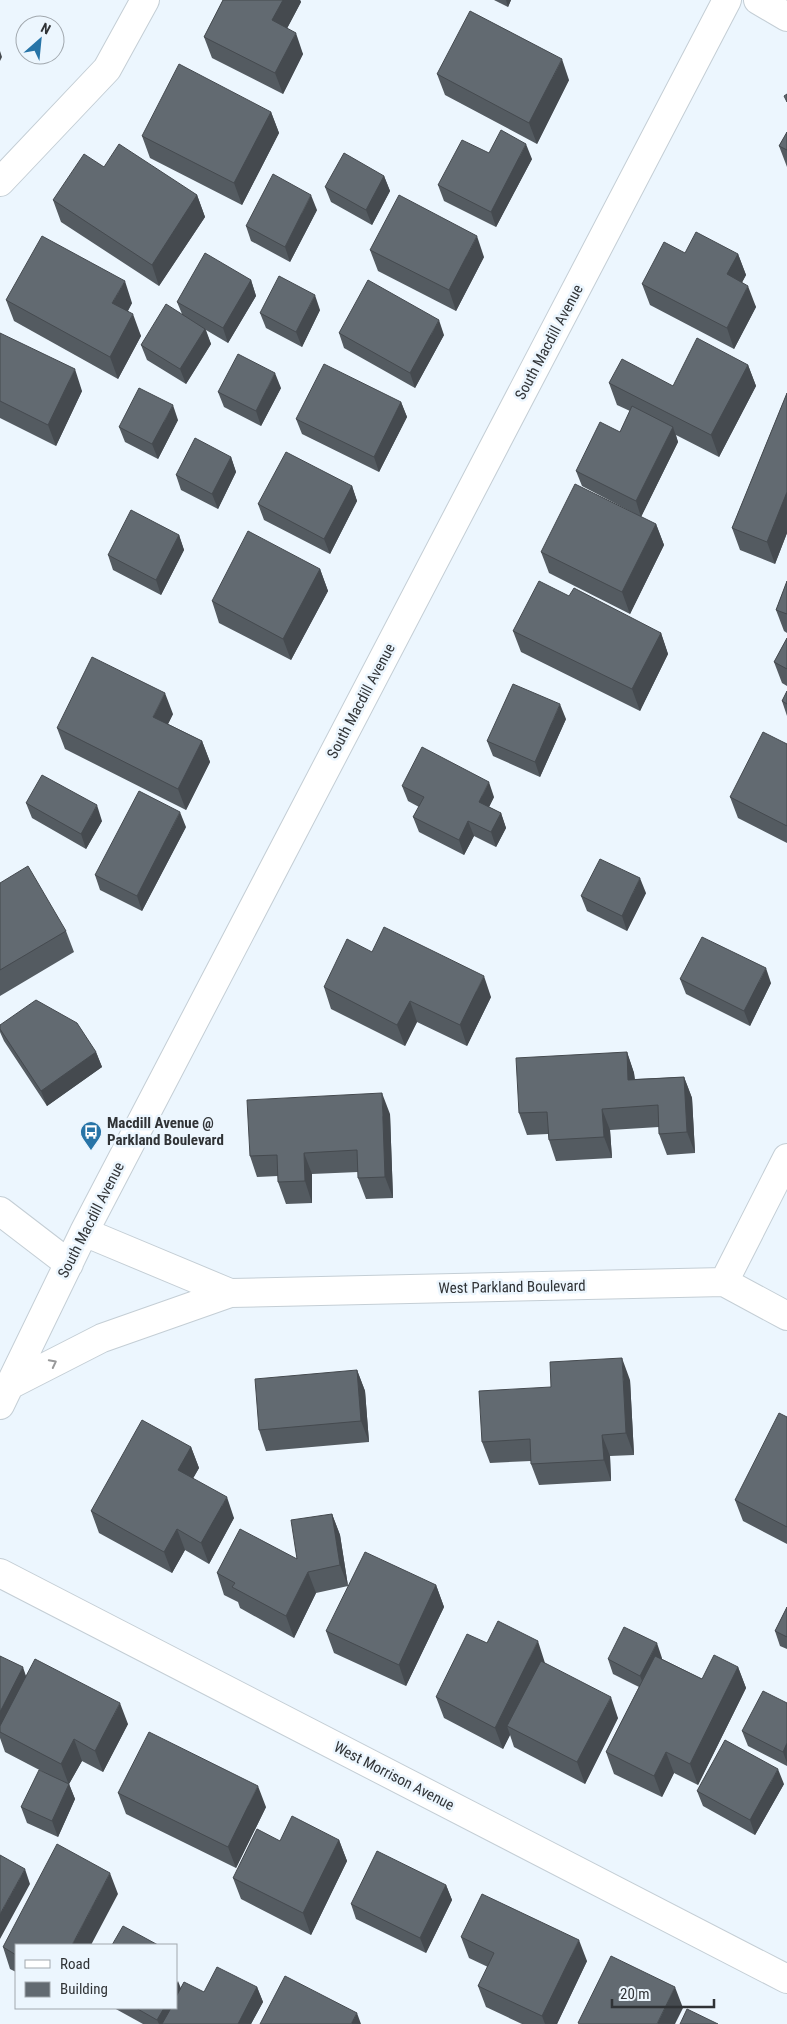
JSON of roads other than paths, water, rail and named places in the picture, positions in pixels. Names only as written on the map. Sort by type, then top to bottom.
[{"type":"street","points":[[0,182],[108,69],[145,0]]},
{"type":"street","name":"South Macdill Avenue","points":[[5,1395],[84,1232],[727,0]]},
{"type":"street","points":[[758,0],[787,17]]},
{"type":"street","points":[[724,1282],[787,1158]]},
{"type":"street","points":[[0,1211],[69,1264]]},
{"type":"street","name":"West Parkland Boulevard","points":[[84,1232],[230,1293]]},
{"type":"street","name":"West Parkland Boulevard","points":[[5,1395],[102,1338],[230,1293],[724,1282],[787,1316]]},
{"type":"street","name":"West Morrison Avenue","points":[[0,1573],[787,1979]]},
{"type":"place","name":"Macdill Avenue @ Parkland Boulevard","points":[[91,1151]]}]
